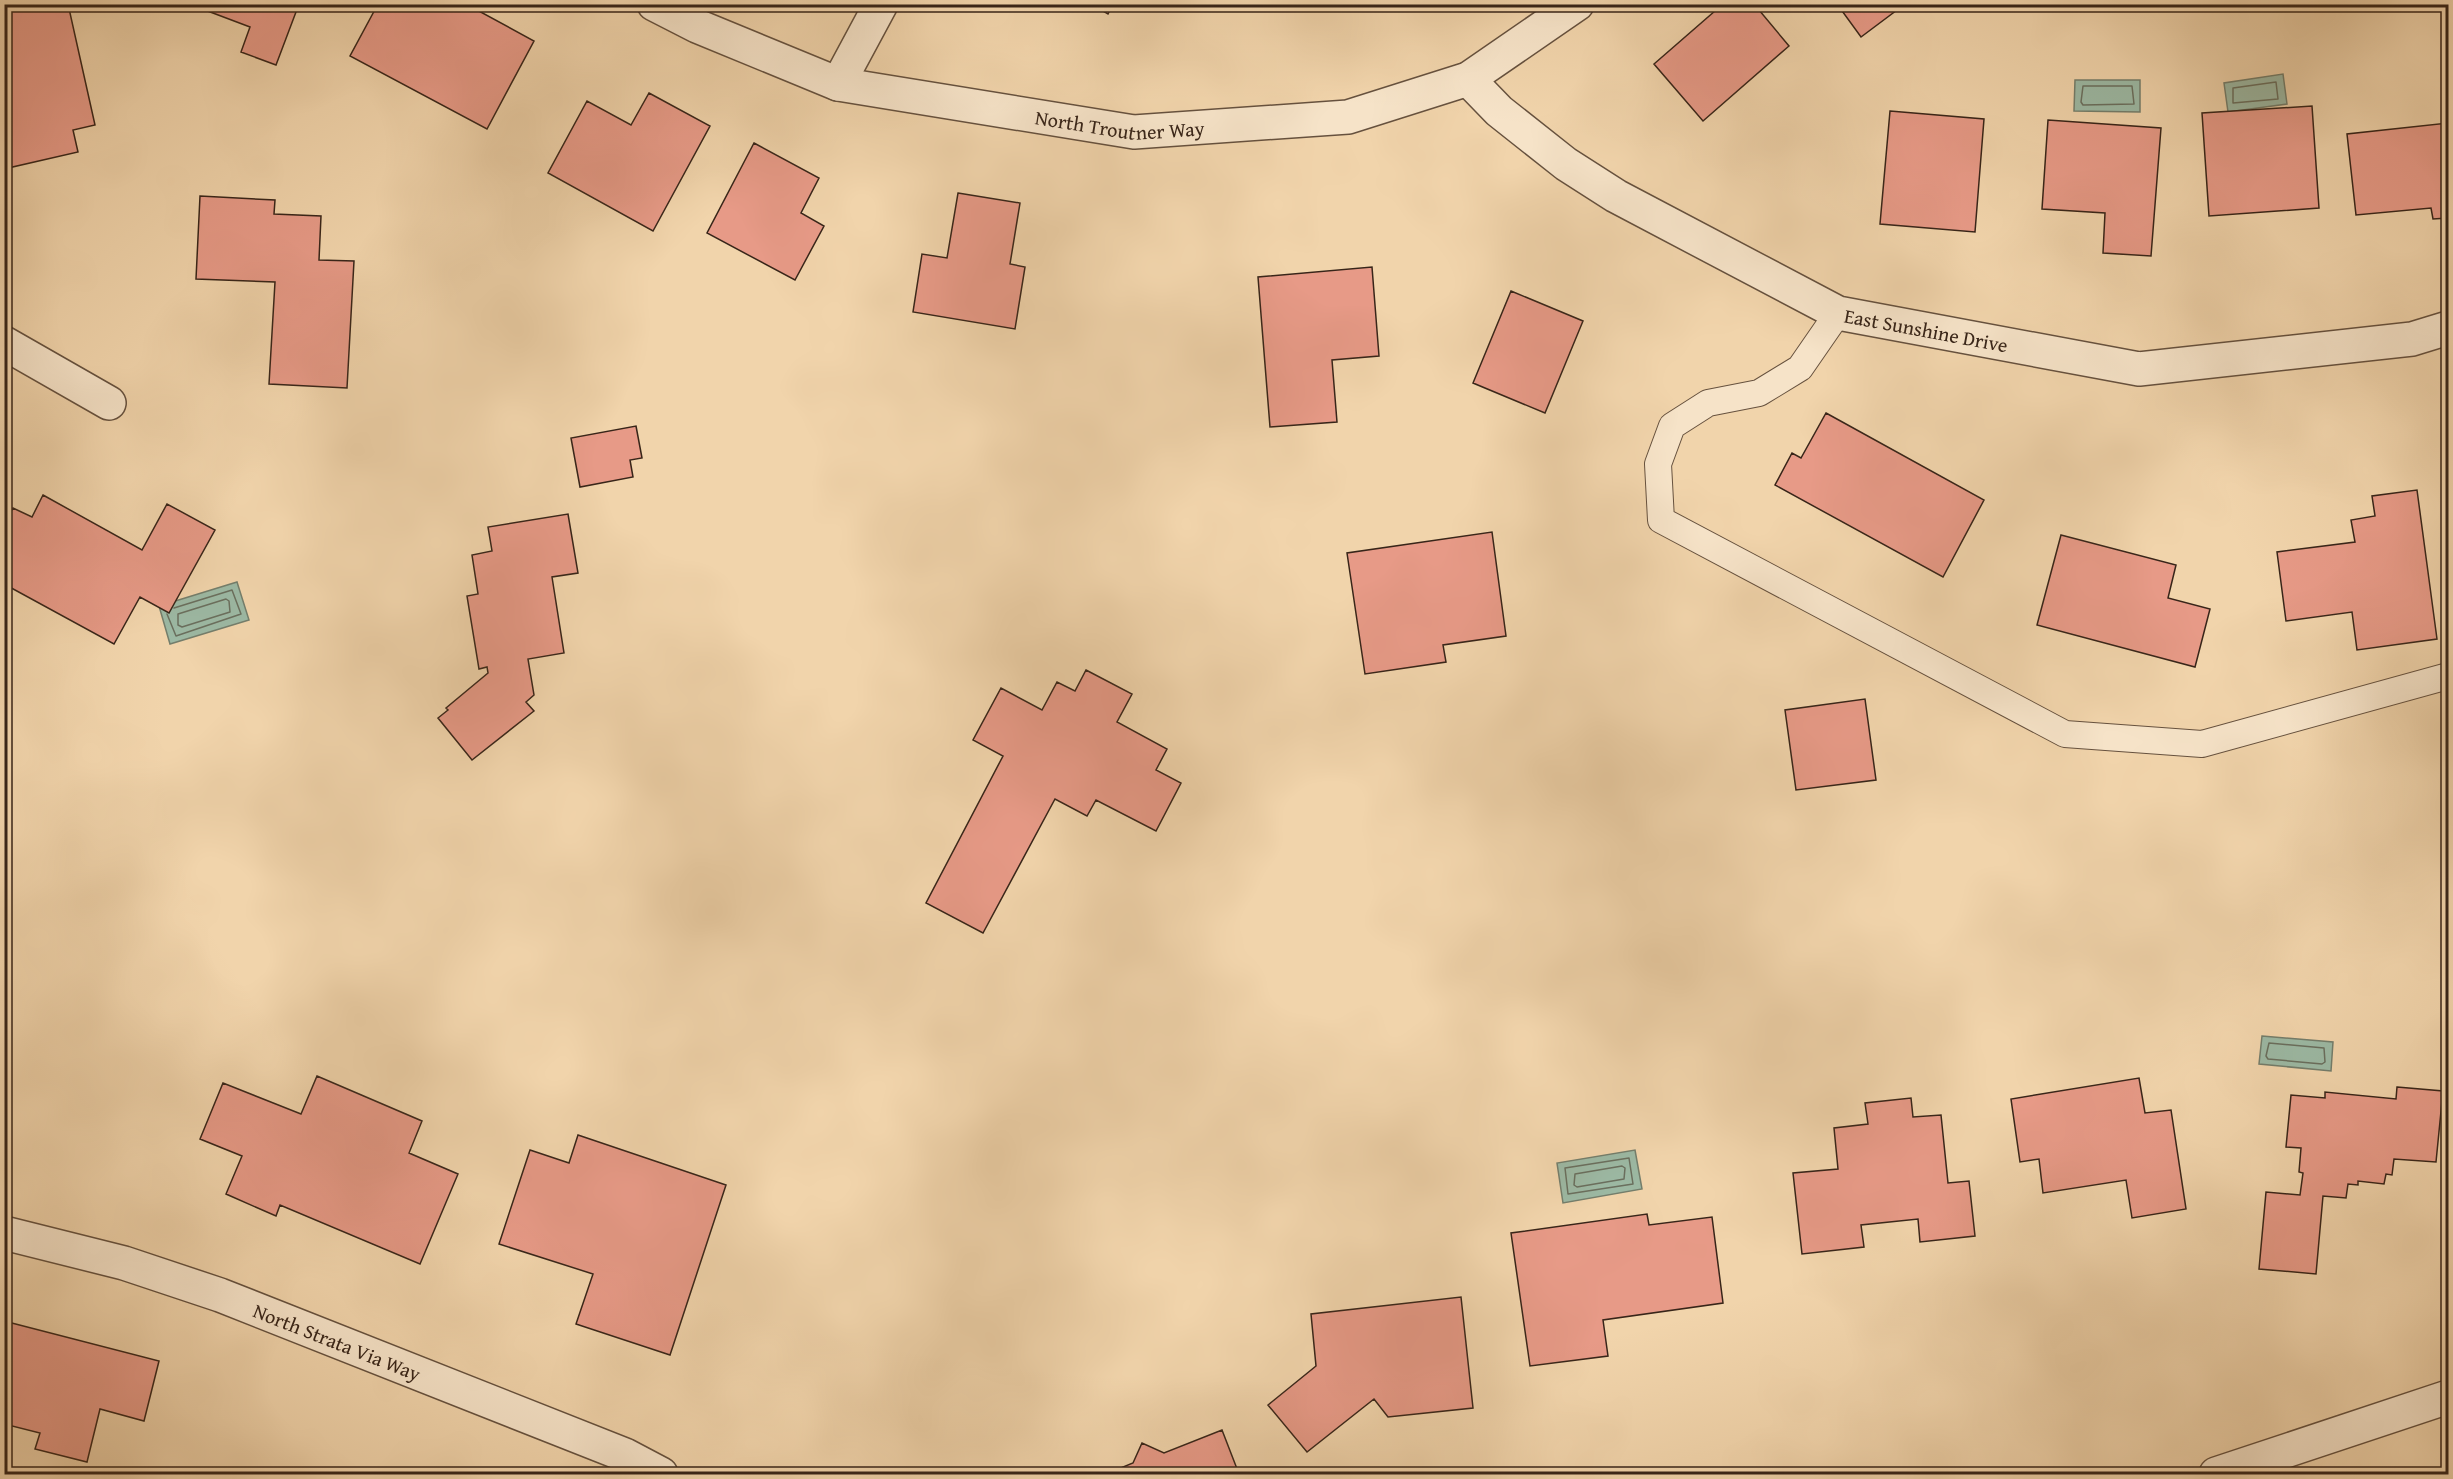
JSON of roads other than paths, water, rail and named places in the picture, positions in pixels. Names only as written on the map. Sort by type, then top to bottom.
[{"type":"street","name":"North Troutner Way","points":[[654,4],[697,26],[838,84],[1134,132],[1348,117],[1468,79],[1577,4]]},
{"type":"street","points":[[838,84],[881,4]]},
{"type":"street","name":"East Sunshine Drive","points":[[1468,79],[1499,111],[1566,164],[1616,196],[1838,313],[2139,369],[2412,339],[2448,328]]},
{"type":"street","points":[[4,343],[109,403]]},
{"type":"street","name":"North Strata Via Way","points":[[4,1233],[124,1263],[220,1295],[625,1455],[661,1474]]},
{"type":"street","points":[[2216,1474],[2448,1397]]},
{"type":"lane","points":[[1838,313],[1800,368],[1759,393],[1708,403],[1672,426],[1658,464],[1660,520],[2065,734],[2202,744],[2448,676]]},
{"type":"water","points":[[2283,74],[2287,104],[2228,112],[2224,83]]},
{"type":"water","points":[[2075,80],[2140,80],[2140,112],[2074,111]]},
{"type":"water","points":[[237,582],[249,620],[170,644],[159,606]]},
{"type":"water","points":[[2262,1036],[2333,1042],[2331,1071],[2259,1064]]},
{"type":"water","points":[[1635,1150],[1642,1189],[1563,1203],[1557,1163]]}]
